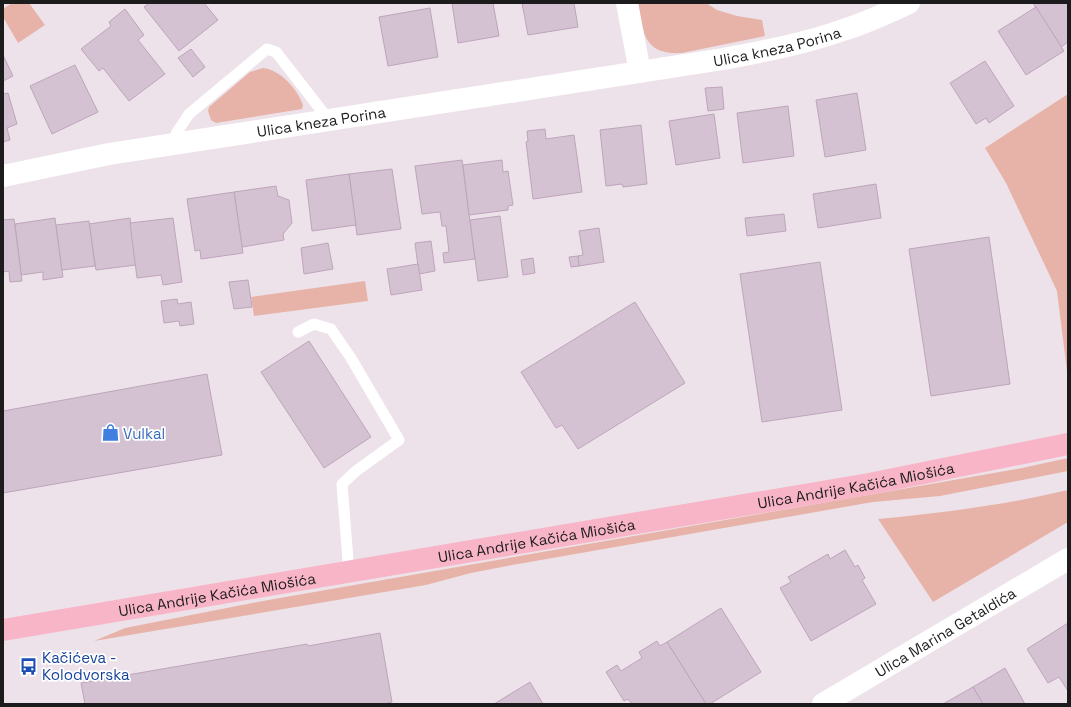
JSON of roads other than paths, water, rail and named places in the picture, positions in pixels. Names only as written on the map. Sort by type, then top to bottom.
[{"type":"main road","name":"Ulica Andrije Kačića Miošića","points":[[3,630],[349,573],[869,484],[1068,444]]},
{"type":"street","points":[[627,3],[640,72]]},
{"type":"street","name":"Ulica kneza Porina","points":[[3,176],[110,154],[723,59],[796,44],[867,22],[909,3]]},
{"type":"street","name":"Ulica Marina Getaldića","points":[[823,704],[1068,559]]},
{"type":"lane","points":[[172,144],[177,132],[189,114],[267,49],[276,52],[329,120]]},
{"type":"lane","points":[[298,332],[314,324],[331,329],[351,358],[399,440],[356,471],[342,484],[349,573]]},
{"type":"place","name":"Vulkal","points":[[110,433]]},
{"type":"place","name":"Kačićeva - Kolodvorska","points":[[29,666]]}]
